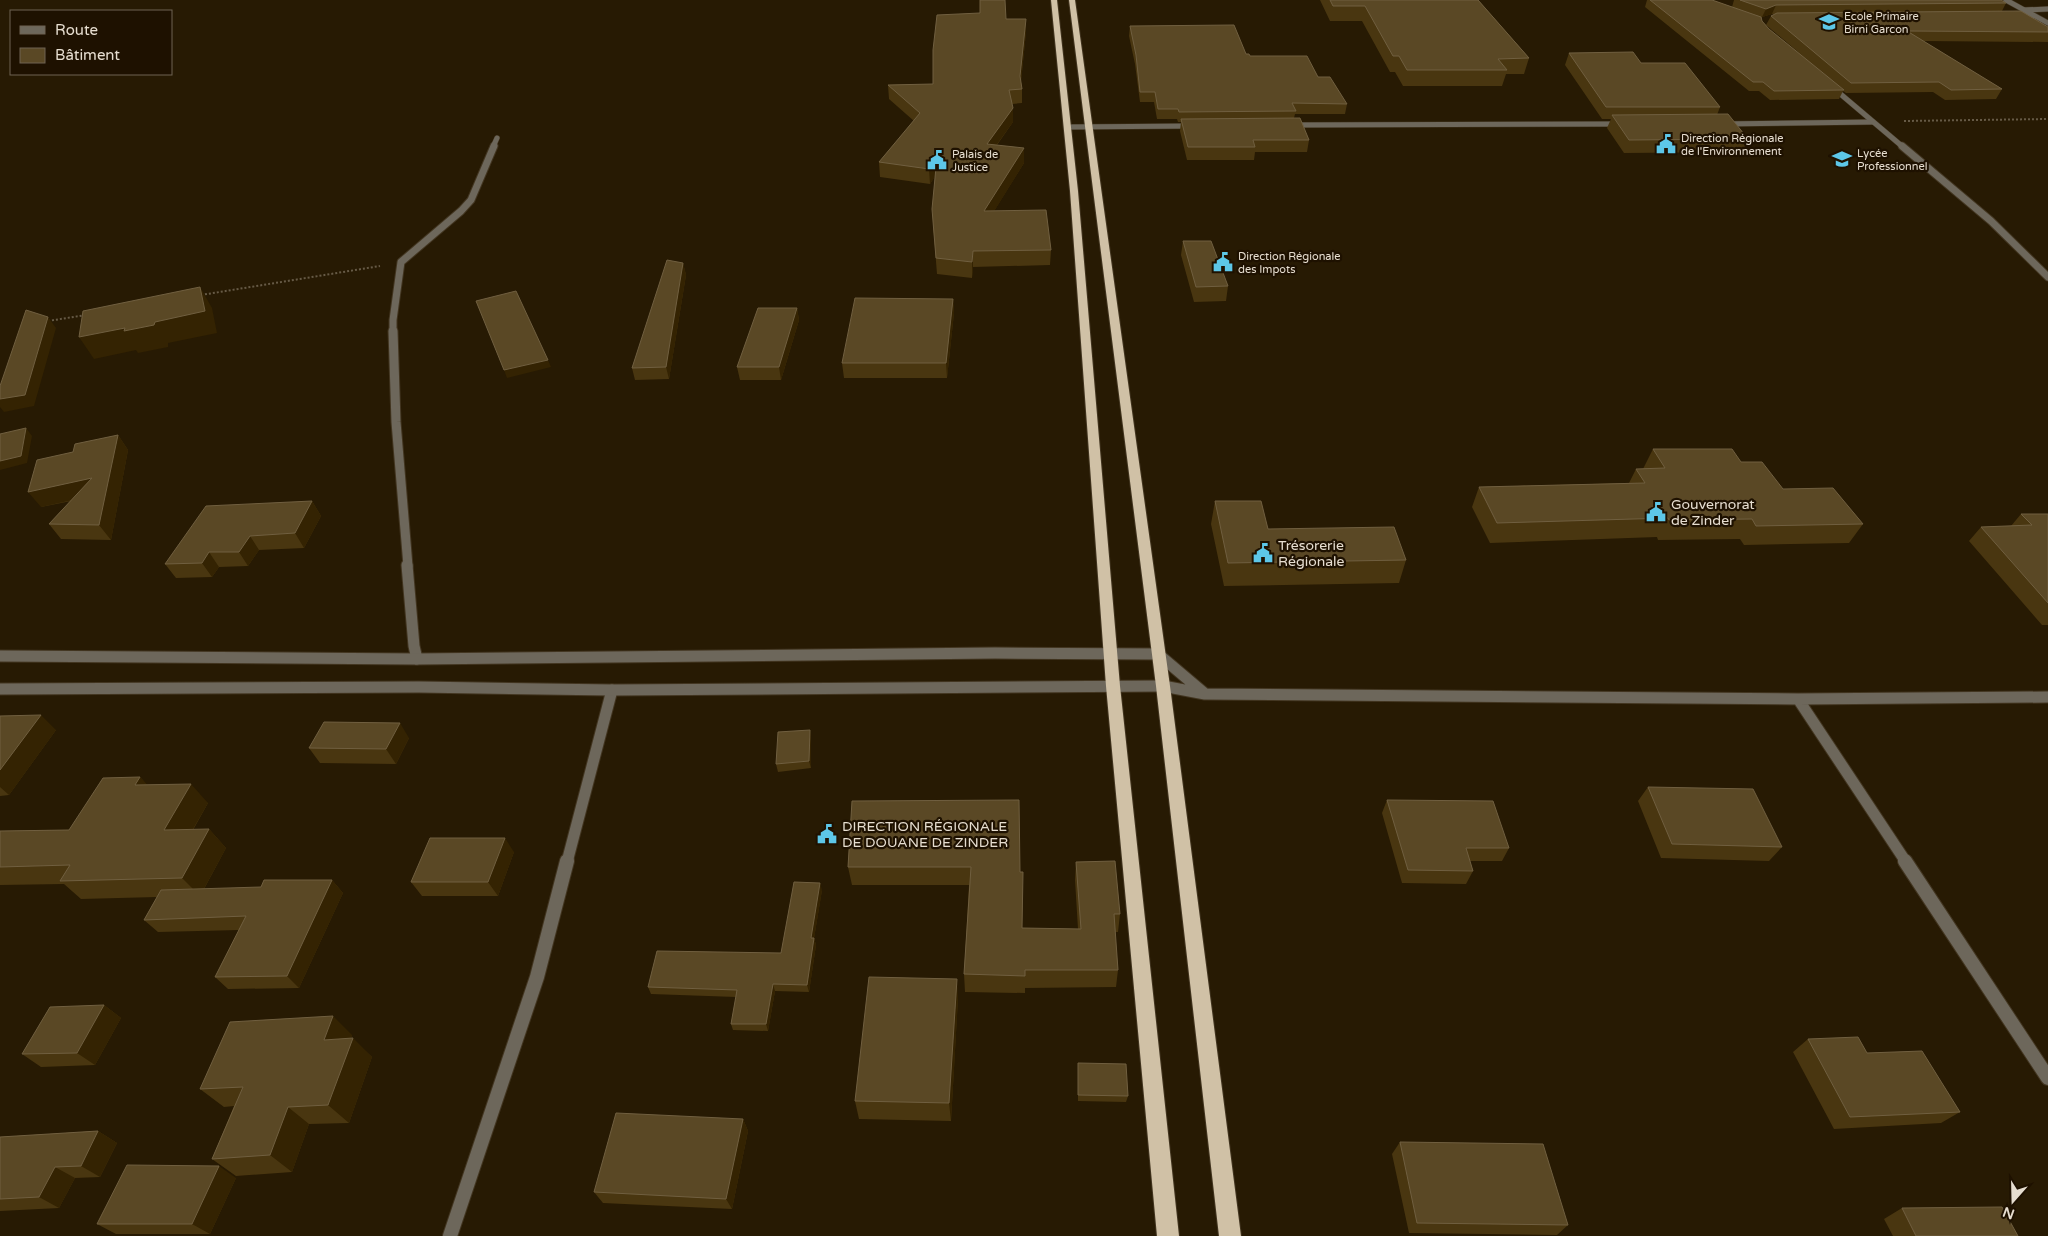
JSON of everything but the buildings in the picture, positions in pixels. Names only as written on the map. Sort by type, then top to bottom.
[{"type":"highway","points":[[1054,0],[1068,127],[1085,191],[1163,686],[1230,1236]]},
{"type":"highway","points":[[1072,0],[1089,126],[1085,191],[1110,654],[1168,1236]]},
{"type":"highway","points":[[1056,23],[1074,22]]},
{"type":"street","points":[[2006,0],[2048,23]]},
{"type":"street","points":[[2023,10],[2048,9]]},
{"type":"street","points":[[2015,16],[2035,16]]},
{"type":"street","points":[[1828,84],[1991,220],[2048,276]]},
{"type":"street","points":[[1718,124],[1873,122]]},
{"type":"street","points":[[1278,125],[1628,124]]},
{"type":"street","points":[[1068,127],[1198,126]]},
{"type":"street","points":[[417,659],[414,646],[396,422],[393,320],[401,262],[461,211],[471,200],[497,138]]},
{"type":"street","points":[[0,656],[417,659],[995,653],[1158,654],[1205,694]]},
{"type":"street","points":[[0,689],[419,687],[612,690],[1163,686],[1205,694],[1798,699],[2048,697]]},
{"type":"street","points":[[450,1236],[536,977],[612,690]]},
{"type":"street","points":[[1798,699],[2048,1078]]},
{"type":"path","points":[[1873,122],[2048,119]]},
{"type":"path","points":[[195,296],[401,262]]},
{"type":"path","points":[[47,321],[87,314]]},
{"type":"place","name":"Ecole Primaire Birni Garcon","points":[[1829,22]]},
{"type":"place","name":"Direction Régionale de l'Environnement","points":[[1666,144]]},
{"type":"place","name":"Lycée Professionnel","points":[[1842,159]]},
{"type":"place","name":"Palais de Justice","points":[[937,160]]},
{"type":"place","name":"Direction Régionale des Impots","points":[[1223,262]]},
{"type":"place","name":"Gouvernorat de Zinder","points":[[1656,512]]},
{"type":"place","name":"Trésorerie Régionale","points":[[1263,553]]},
{"type":"place","name":"DIRECTION RÉGIONALE DE DOUANE DE ZINDER","points":[[827,834]]}]
